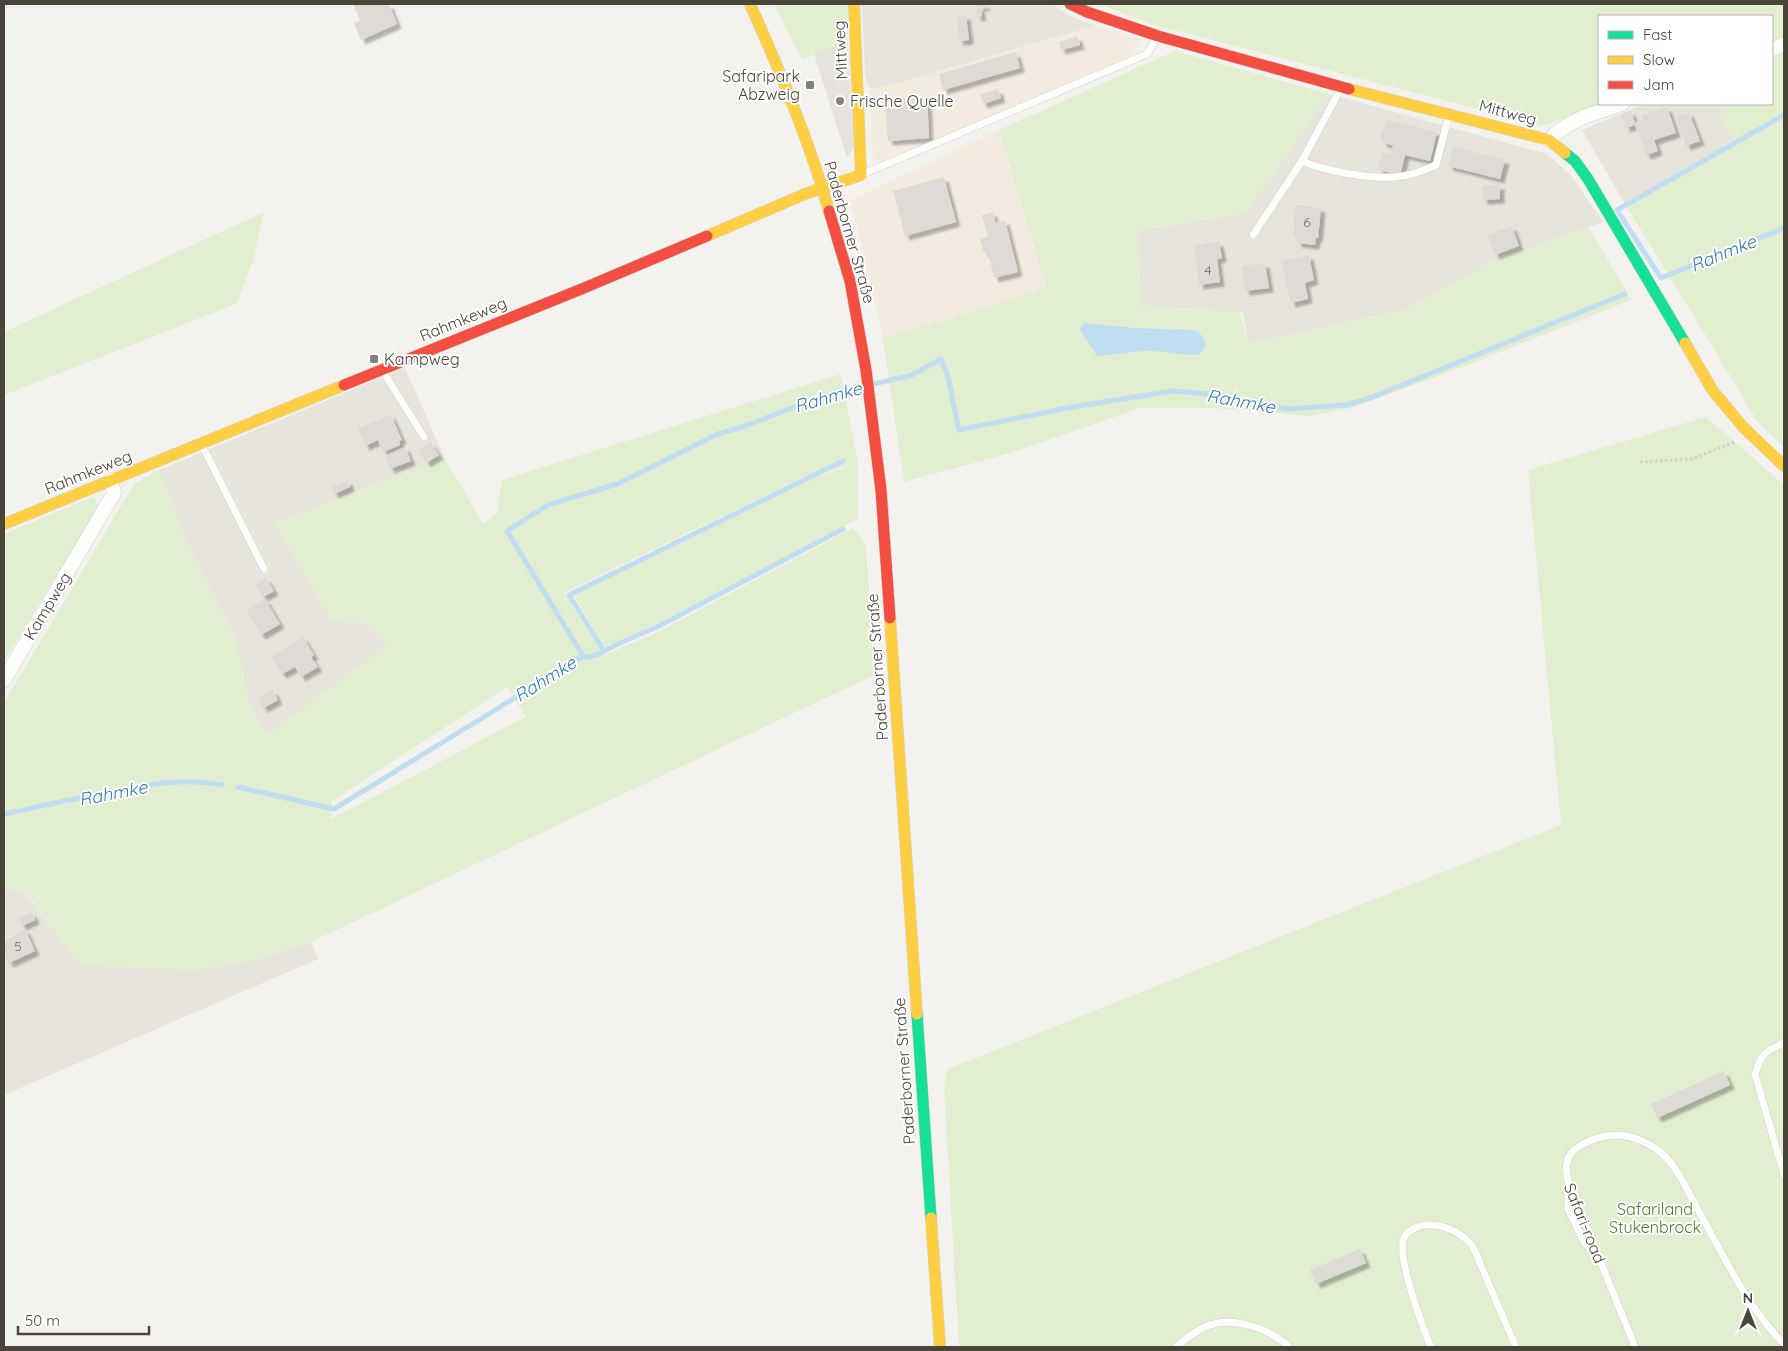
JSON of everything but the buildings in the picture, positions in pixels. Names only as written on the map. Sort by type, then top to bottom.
[{"type":"street","name":"Paderborner Straße","points":[[750,4],[777,64],[823,188],[850,281],[866,370],[881,490],[940,1347]]},
{"type":"street","name":"Mittweg","points":[[854,4],[861,174]]},
{"type":"street","name":"Mittweg","points":[[1070,4],[1087,12],[1158,36],[1341,87],[1549,140],[1567,153],[1588,179],[1713,390],[1744,428],[1784,466]]},
{"type":"street","points":[[1549,140],[1559,130],[1572,122],[1619,105]]},
{"type":"street","points":[[823,188],[861,174]]},
{"type":"street","name":"Rahmkeweg","points":[[4,524],[201,442],[584,288],[823,188]]},
{"type":"street","name":"Kampweg","points":[[4,680],[114,493],[111,480]]},
{"type":"lane","points":[[861,174],[1147,54],[1158,36]]},
{"type":"lane","points":[[1253,235],[1302,161],[1341,87]]},
{"type":"lane","points":[[1302,161],[1319,168],[1375,176],[1394,177],[1413,174],[1436,165],[1449,114]]},
{"type":"lane","points":[[382,369],[424,437]]},
{"type":"lane","points":[[201,442],[264,569]]},
{"type":"lane","points":[[1784,1042],[1769,1049],[1760,1058],[1755,1074],[1784,1175]]},
{"type":"lane","name":"Safari-road","points":[[1635,1347],[1568,1182],[1566,1169],[1567,1158],[1576,1146],[1598,1137],[1615,1134],[1632,1136],[1656,1149],[1673,1166],[1735,1276],[1769,1329],[1784,1344]]},
{"type":"lane","points":[[1431,1347],[1406,1273],[1403,1252],[1404,1238],[1410,1231],[1422,1225],[1438,1224],[1457,1232],[1472,1245],[1516,1347]]},
{"type":"lane","points":[[1176,1347],[1206,1326],[1228,1323],[1256,1328],[1279,1338],[1288,1347]]},
{"type":"path","points":[[1640,462],[1692,459],[1751,435]]},
{"type":"shaded area","points":[[862,4],[1052,4],[1072,17],[1095,26],[877,89],[869,87],[865,76]]},
{"type":"shaded area","points":[[1095,26],[1140,39],[1131,55],[941,138],[873,163],[869,87],[877,89]]},
{"type":"shaded area","name":"Frische Quelle","points":[[848,41],[854,147],[847,158],[814,54]]},
{"type":"shaded area","points":[[1329,94],[1547,154],[1571,175],[1603,222],[1495,260],[1405,310],[1248,344],[1243,312],[1141,306],[1137,231],[1246,213]]},
{"type":"shaded area","points":[[1642,105],[1716,105],[1734,141],[1625,204],[1582,130]]},
{"type":"shaded area","points":[[999,130],[1047,288],[883,339],[851,200]]},
{"type":"shaded area","points":[[405,368],[444,457],[275,524],[332,620],[367,623],[388,645],[266,736],[249,703],[236,639],[185,539],[159,470]]},
{"type":"shaded area","points":[[4,888],[24,891],[81,965],[256,960],[311,942],[318,959],[4,1095]]},
{"type":"green space","points":[[774,4],[848,4],[848,41],[802,59]]},
{"type":"green space","points":[[1099,4],[1784,4],[1784,447],[1757,421],[1625,204],[1734,141],[1716,105],[1773,105],[1773,15],[1598,15],[1599,105],[1542,126],[1151,24]]},
{"type":"green space","points":[[1175,51],[1329,94],[1246,213],[1137,231],[1142,306],[1239,311],[1249,344],[1405,310],[1495,260],[1589,227],[1631,300],[1455,370],[1351,408],[1311,416],[1214,408],[1140,408],[1010,453],[904,482],[883,339],[1047,288],[999,130]]},
{"type":"green space","points":[[264,212],[253,261],[236,304],[4,395],[4,332]]},
{"type":"green space","points":[[841,374],[858,464],[858,519],[657,624],[604,647],[573,594],[813,478],[850,466],[807,475],[564,593],[604,655],[658,632],[853,528],[866,544],[874,675],[311,942],[256,960],[193,971],[81,965],[25,891],[4,888],[4,703],[134,484],[159,470],[185,539],[236,639],[249,703],[266,735],[388,645],[367,623],[332,620],[275,524],[444,457],[483,524],[497,513],[502,480]],"holes":[[[507,687],[526,717],[331,819],[332,801]]]},
{"type":"green space","name":"Safariland Stukenbrock","points":[[1706,417],[1784,485],[1784,1347],[959,1347],[944,1086],[948,1069],[1561,825],[1528,470]]},
{"type":"green space","points":[[93,497],[99,507],[4,661],[4,534]]},
{"type":"water","points":[[1085,323],[1135,328],[1192,330],[1199,332],[1205,341],[1205,348],[1198,355],[1154,351],[1097,356],[1080,330],[1081,326]]},
{"type":"waterway","points":[[1784,115],[1617,210],[1661,278],[1784,228]]},
{"type":"waterway","name":"Rahmke","points":[[238,787],[334,809],[583,656],[507,531],[548,505],[617,484],[718,434],[742,427],[834,392],[910,376],[941,359],[948,377],[959,430],[1072,407],[1173,391],[1220,395],[1287,409],[1346,405],[1373,397],[1625,294]]},
{"type":"waterway","name":"Rahmke","points":[[604,651],[569,595],[843,461]]},
{"type":"waterway","points":[[583,656],[596,655],[657,627],[843,529]]},
{"type":"waterway","name":"Rahmke","points":[[4,814],[163,783],[193,782],[222,785]]},
{"type":"traffic: fast","points":[[1565,153],[1575,161],[1588,179],[1685,343]]},
{"type":"traffic: fast","points":[[917,1014],[931,1218]]},
{"type":"traffic: slow","points":[[750,4],[793,106],[829,211]]},
{"type":"traffic: slow","points":[[707,236],[805,194],[861,175],[854,4]]},
{"type":"traffic: slow","points":[[1349,89],[1549,140],[1565,153]]},
{"type":"traffic: slow","points":[[1685,343],[1713,391],[1744,428],[1784,466]]},
{"type":"traffic: slow","points":[[4,524],[344,385]]},
{"type":"traffic: slow","points":[[890,618],[917,1014]]},
{"type":"traffic: slow","points":[[931,1218],[940,1347]]},
{"type":"traffic: jam","points":[[1070,4],[1087,12],[1158,36],[1349,89]]},
{"type":"traffic: jam","points":[[829,211],[850,281],[866,370],[881,490],[890,618]]},
{"type":"traffic: jam","points":[[344,385],[707,236]]},
{"type":"place","name":"Safaripark Abzweig","points":[[810,85]]},
{"type":"place","name":"Frische Quelle","points":[[840,101]]},
{"type":"place","name":"Kampweg","points":[[374,359]]}]
